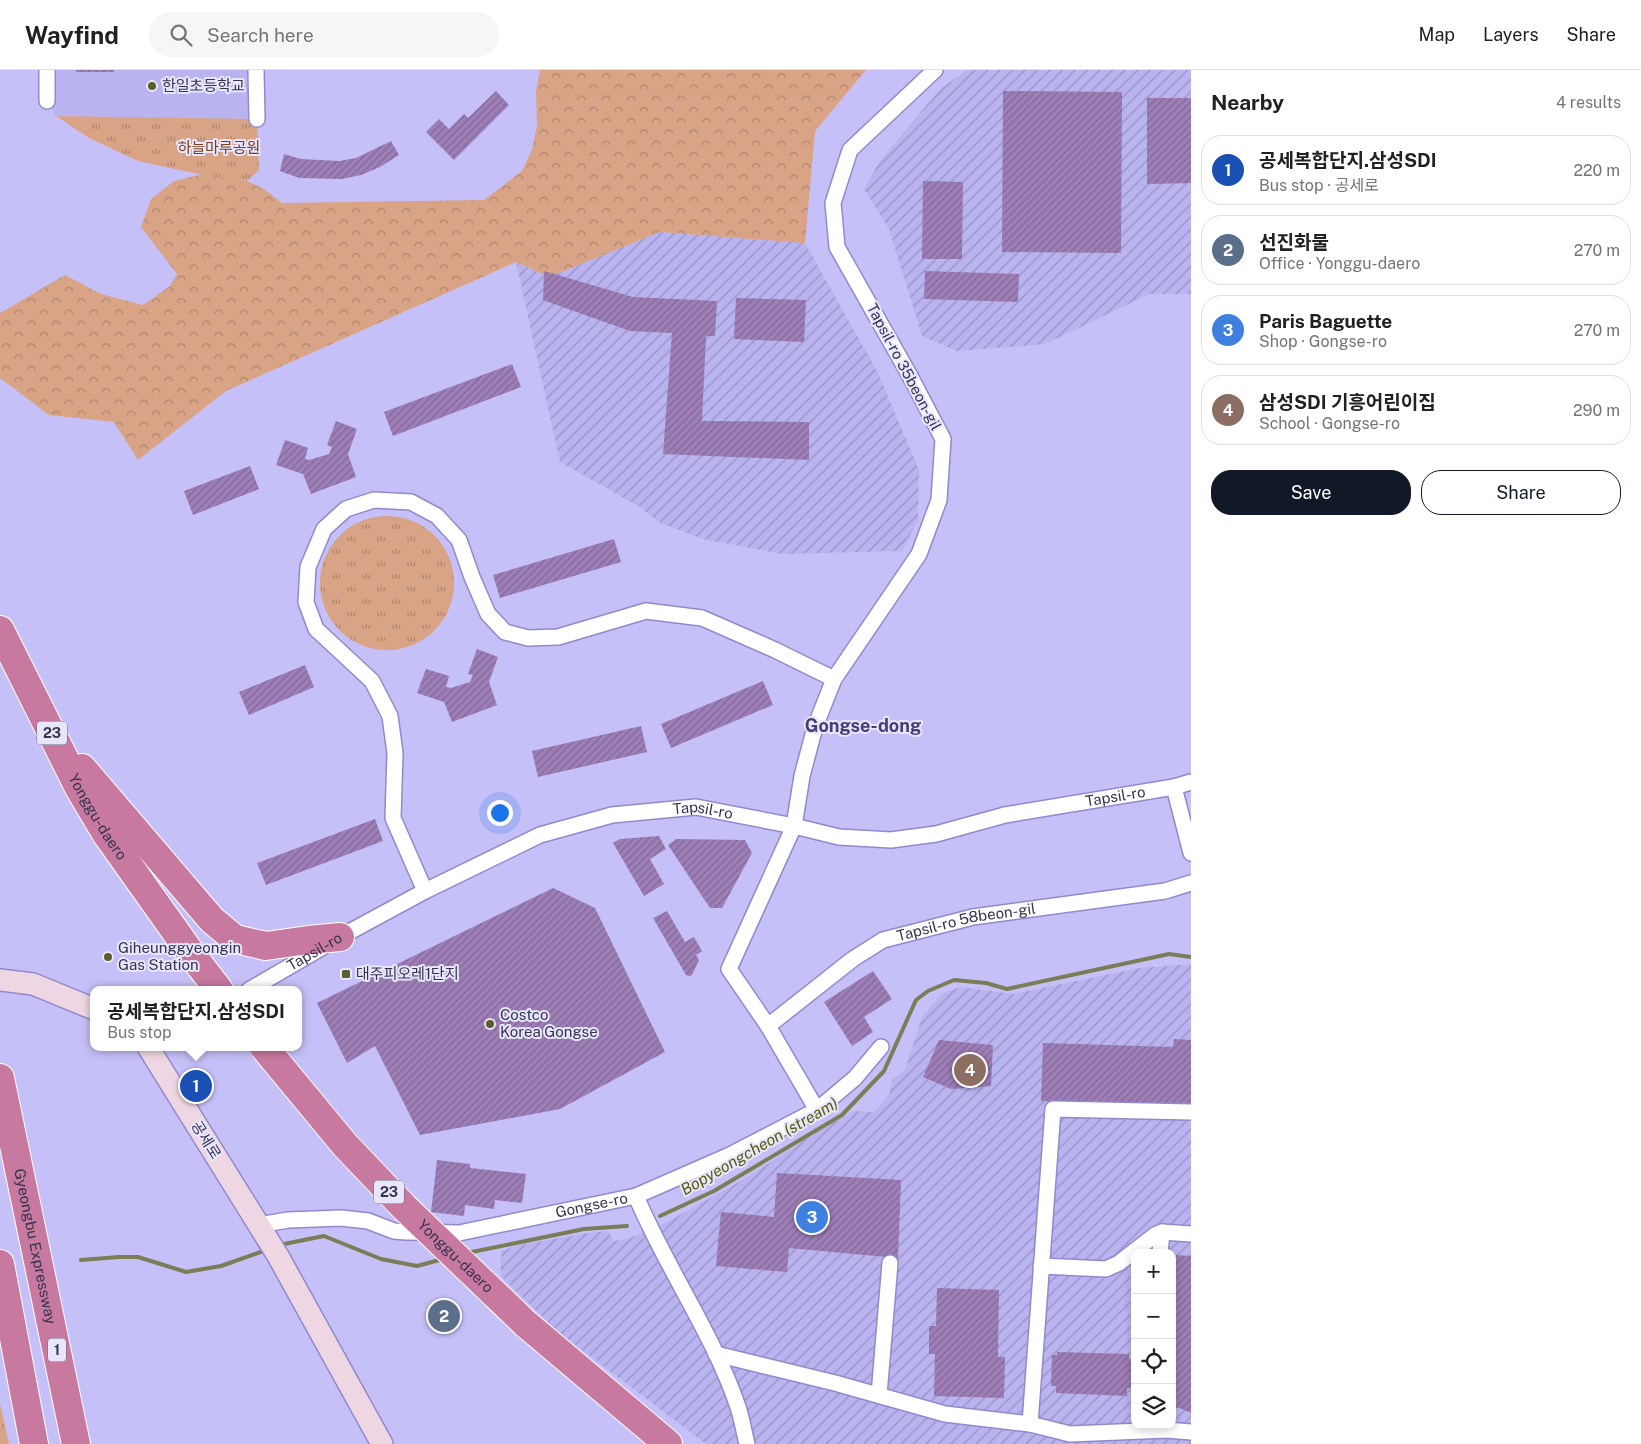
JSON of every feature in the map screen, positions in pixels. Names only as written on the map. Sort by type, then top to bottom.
[{"type":"highway","name":"Yonggu-daero","points":[[0,630],[79,788],[107,835],[216,986]]},
{"type":"highway","points":[[51,731],[206,914],[235,939],[266,946],[340,937]]},
{"type":"highway","name":"Yonggu-daero","points":[[267,1051],[345,1145],[397,1200],[526,1324],[668,1444]]},
{"type":"highway","name":"Gyeongbu Expressway","points":[[0,1078],[76,1444]]},
{"type":"highway","points":[[0,1264],[34,1444]]},
{"type":"street","points":[[47,70],[47,101]]},
{"type":"street","points":[[256,70],[257,119]]},
{"type":"street","name":"Tapsil-ro 35beon-gil","points":[[768,1026],[729,969],[794,826],[802,776],[815,728],[834,679],[918,554],[939,500],[943,439],[837,247],[833,203],[850,150],[935,70]]},
{"type":"street","points":[[425,891],[393,818],[395,753],[390,716],[372,681],[316,629],[306,602],[308,567],[324,529],[346,509],[374,500],[411,502],[437,516],[459,540],[472,578],[488,614],[506,632],[528,638],[558,637],[646,611],[702,618],[775,650],[834,679]]},
{"type":"street","name":"Tapsil-ro","points":[[257,986],[340,937],[425,891],[540,835],[612,815],[696,807],[794,826],[839,837],[891,840],[936,834],[1005,815],[1174,787],[1191,782]]},
{"type":"street","points":[[1174,787],[1191,853]]},
{"type":"street","name":"Tapsil-ro 58beon-gil","points":[[768,1026],[853,958],[883,940],[973,917],[1165,891],[1191,884]]},
{"type":"street","points":[[0,980],[33,984],[90,1007]]},
{"type":"street","points":[[768,1026],[817,1110]]},
{"type":"street","name":"Gongse-ro","points":[[262,1228],[288,1220],[341,1218],[368,1221],[394,1231],[460,1233],[636,1196],[732,1154],[817,1110],[855,1078],[881,1047]]},
{"type":"street","name":"공세로","points":[[152,1051],[262,1228],[382,1444]]},
{"type":"street","points":[[1030,1424],[1053,1108],[1191,1112]]},
{"type":"street","points":[[636,1196],[650,1228],[716,1354],[738,1407],[748,1444]]},
{"type":"street","points":[[1041,1266],[1106,1269],[1126,1258],[1155,1235],[1162,1232],[1191,1234]]},
{"type":"street","points":[[1160,1249],[1162,1232]]},
{"type":"street","points":[[879,1395],[890,1263]]},
{"type":"street","points":[[716,1354],[835,1383],[945,1414],[1030,1424],[1070,1434],[1135,1429]]},
{"type":"street","points":[[1158,1429],[1191,1432]]},
{"type":"shaded area","name":"한일초등학교","points":[[47,70],[256,70],[257,119],[56,116],[47,101]]},
{"type":"shaded area","points":[[967,70],[1191,70],[1191,294],[1150,294],[1045,344],[957,351],[922,336],[889,229],[864,189],[880,161],[940,89]]},
{"type":"shaded area","points":[[660,232],[805,243],[878,373],[919,470],[918,520],[902,551],[782,554],[703,539],[660,523],[640,507],[560,462],[516,262],[549,277]]},
{"type":"shaded area","points":[[1191,964],[1191,1444],[706,1444],[557,1331],[501,1276],[501,1251],[520,1245],[588,1233],[608,1231],[614,1241],[630,1238],[669,1221],[751,1175],[812,1135],[854,1111],[874,1112],[889,1095],[892,1079],[905,1070],[922,1017],[941,994],[960,987],[1013,994],[1139,968]]},
{"type":"green space","points":[[540,70],[866,70],[815,131],[805,243],[660,232],[549,277],[516,262],[226,391],[138,460],[114,422],[49,415],[0,378],[0,313],[65,275],[101,294],[143,305],[170,286],[177,274],[141,227],[151,199],[174,181],[203,174],[247,181],[264,189],[282,203],[484,200],[522,171],[532,150],[537,125],[536,91]]},
{"type":"green space","name":"하늘마루공원","points":[[56,116],[257,119],[259,170],[247,181],[208,176],[138,161],[89,138]]},
{"type":"green space","points":[[387,516],[413,521],[434,536],[449,557],[454,583],[449,609],[434,630],[413,645],[387,650],[361,645],[340,630],[325,609],[320,583],[325,557],[340,536],[361,521]]},
{"type":"green space","points":[[0,1404],[9,1444],[0,1444]]},
{"type":"building","points":[[76,70],[114,70],[114,72],[76,72]]},
{"type":"building","points":[[496,91],[509,105],[454,160],[426,132],[439,119],[449,129],[464,114],[468,118]]},
{"type":"building","points":[[1003,91],[1122,92],[1121,253],[1002,252]]},
{"type":"building","points":[[1147,98],[1191,98],[1191,183],[1147,184]]},
{"type":"building","points":[[391,141],[399,155],[380,167],[361,175],[342,179],[299,178],[280,171],[284,154],[301,159],[339,161],[356,158]]},
{"type":"building","points":[[923,181],[963,182],[962,259],[922,259]]},
{"type":"building","points":[[544,271],[633,297],[717,301],[715,336],[706,336],[702,421],[809,422],[809,460],[663,454],[672,333],[630,331],[543,300]]},
{"type":"building","points":[[925,271],[1019,274],[1018,302],[924,299]]},
{"type":"building","points":[[736,298],[806,300],[804,342],[734,339]]},
{"type":"building","points":[[512,364],[521,387],[393,436],[384,412]]},
{"type":"building","points":[[336,421],[357,429],[348,454],[356,477],[311,494],[303,474],[276,465],[285,440],[308,448],[305,459],[309,460],[329,454],[332,447],[327,445]]},
{"type":"building","points":[[250,466],[259,489],[193,515],[184,491]]},
{"type":"building","points":[[614,539],[621,562],[500,598],[493,575]]},
{"type":"building","points":[[477,649],[498,657],[489,682],[497,705],[452,722],[444,702],[417,693],[426,669],[449,676],[446,687],[451,688],[470,682],[473,675],[468,674]]},
{"type":"building","points":[[305,665],[314,687],[249,715],[239,692]]},
{"type":"building","points":[[763,681],[773,705],[671,748],[661,724]]},
{"type":"building","points":[[641,726],[647,752],[538,777],[532,751]]},
{"type":"building","points":[[375,819],[383,841],[266,885],[257,863]]},
{"type":"building","points":[[659,836],[666,849],[650,859],[664,884],[644,896],[613,843],[620,839]]},
{"type":"building","points":[[676,839],[745,840],[752,853],[722,908],[710,908],[668,845]]},
{"type":"building","name":"Costco Korea Gongse","points":[[553,888],[595,908],[665,1052],[560,1109],[420,1135],[375,1046],[347,1063],[317,1003]]},
{"type":"building","points":[[667,911],[685,942],[694,937],[702,951],[696,955],[699,960],[692,975],[686,975],[653,918]]},
{"type":"building","points":[[873,971],[892,999],[864,1017],[873,1032],[852,1046],[824,1002]]},
{"type":"building","points":[[1174,1039],[1191,1040],[1191,1106],[1041,1101],[1043,1043],[1173,1047]]},
{"type":"building","points":[[939,1040],[993,1045],[991,1086],[951,1089],[923,1077]]},
{"type":"building","points":[[437,1160],[470,1164],[470,1168],[526,1174],[522,1203],[495,1200],[494,1209],[465,1205],[464,1216],[431,1212]]},
{"type":"building","points":[[777,1173],[901,1180],[898,1258],[789,1248],[787,1272],[716,1266],[721,1212],[774,1217]]},
{"type":"building","points":[[1176,1255],[1191,1256],[1191,1413],[1176,1408]]},
{"type":"building","points":[[937,1288],[999,1290],[998,1357],[1005,1357],[1004,1398],[934,1396],[935,1354],[929,1354],[929,1326],[936,1326]]},
{"type":"building","points":[[1057,1352],[1129,1354],[1129,1359],[1131,1359],[1131,1388],[1127,1388],[1127,1396],[1056,1393],[1056,1386],[1051,1386],[1052,1355],[1057,1355]]},
{"type":"waterway","name":"Bopyeongcheon (stream)","points":[[660,1216],[714,1191],[842,1115],[884,1071],[916,1000],[928,991],[954,980],[986,983],[1007,989],[1169,954],[1191,957]]},
{"type":"waterway","name":"Bopyeongcheon (stream)","points":[[467,1253],[584,1229],[627,1226]]},
{"type":"waterway","name":"Bopyeongcheon (stream)","points":[[279,1245],[324,1236],[381,1259],[417,1266],[443,1259]]},
{"type":"waterway","name":"Bopyeongcheon (stream)","points":[[81,1260],[138,1257],[186,1272],[221,1266],[266,1250]]},
{"type":"place","name":"한일초등학교","points":[[152,86]]},
{"type":"place","name":"Giheunggyeongin Gas Station","points":[[108,957]]},
{"type":"place","name":"대주피오레1단지","points":[[346,974]]},
{"type":"place","name":"Costco Korea Gongse","points":[[490,1024]]},
{"type":"place","name":"삼성SDI 기흥어린이집","points":[[970,1070]]},
{"type":"place","name":"공세복합단지.삼성SDI","points":[[196,1086]]},
{"type":"place","name":"Paris Baguette","points":[[812,1217]]},
{"type":"place","name":"선진화물","points":[[444,1316]]},
{"type":"district","name":"Gongse-dong","points":[[863,726]]}]
